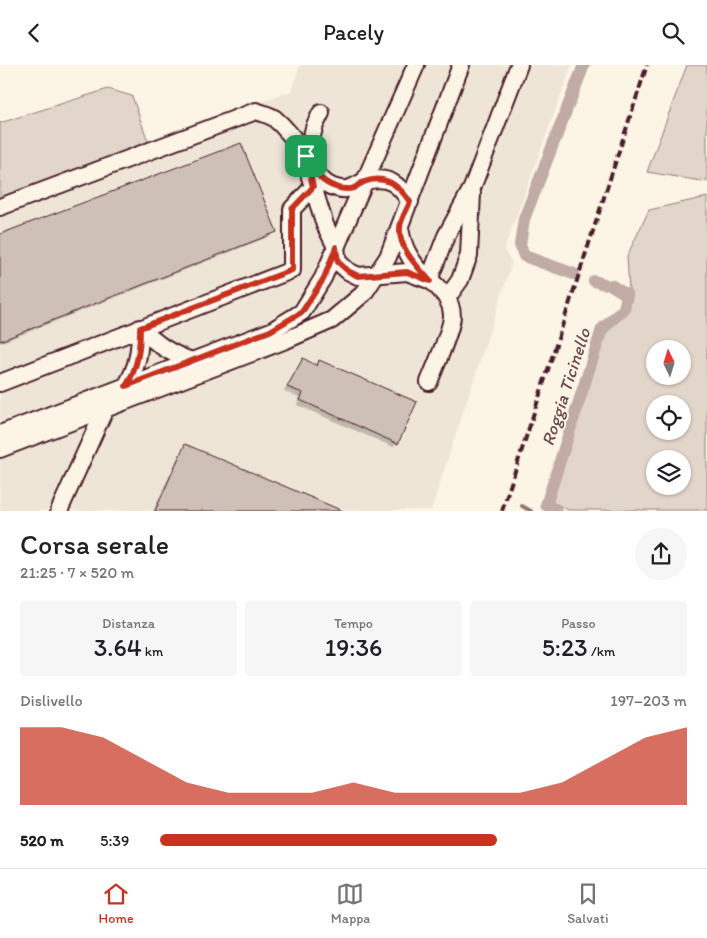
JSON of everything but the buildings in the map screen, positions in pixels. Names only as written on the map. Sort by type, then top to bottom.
[{"type":"lane","points":[[0,434],[270,331],[302,312],[324,278],[364,181],[416,65]]},
{"type":"lane","points":[[0,449],[286,340],[332,320],[364,293],[388,257],[461,65]]},
{"type":"lane","points":[[430,281],[446,235],[472,187],[519,65]]},
{"type":"lane","points":[[0,207],[256,111],[273,118],[292,137],[318,176],[333,187],[353,188],[364,181],[380,179],[393,182],[402,190],[410,202]]},
{"type":"lane","points":[[321,113],[315,125],[306,156],[325,225],[336,247],[338,262],[348,271],[358,276],[407,272],[430,281]]},
{"type":"lane","points":[[0,383],[292,270],[292,209],[313,187]]},
{"type":"lane","points":[[447,297],[460,279],[469,255],[472,187]]},
{"type":"lane","points":[[400,228],[403,245],[408,254],[430,281],[447,297],[451,305],[451,322],[429,382]]},
{"type":"lane","points":[[140,328],[154,342],[172,354],[192,361]]},
{"type":"lane","points":[[126,386],[137,363],[140,346],[140,328]]},
{"type":"lane","points":[[59,511],[105,409]]},
{"type":"shaded area","points":[[300,65],[572,65],[504,250],[512,263],[431,510],[0,511],[0,200],[291,91]]},
{"type":"shaded area","points":[[687,65],[707,65],[707,182],[647,172]]},
{"type":"shaded area","points":[[108,89],[132,96],[149,144],[0,200],[0,123]]},
{"type":"shaded area","points":[[707,197],[707,510],[568,510],[550,501],[602,338],[627,310],[629,291],[627,256],[649,210]]},
{"type":"waterway","name":"Roggia Ticinello","points":[[574,274],[524,256],[520,245],[524,219],[584,65]]},
{"type":"waterway","name":"Roggia Ticinello","points":[[594,281],[604,284]]},
{"type":"waterway","name":"Roggia Ticinello","points":[[556,511],[546,505],[602,329],[624,309],[627,295],[611,285]]},
{"type":"waterway","points":[[522,506],[531,511]]},
{"type":"railway","points":[[502,511],[647,65]]},
{"type":"route","points":[[306,156],[318,176],[333,187],[353,188],[364,181],[380,179],[393,182],[402,190],[410,202],[400,228],[403,245],[416,265],[430,281],[407,272],[358,276],[348,271],[338,262],[336,247],[324,278],[302,312],[270,331],[126,386],[133,375],[137,363],[140,346],[140,328],[292,270],[292,209],[313,187],[306,156]]}]
